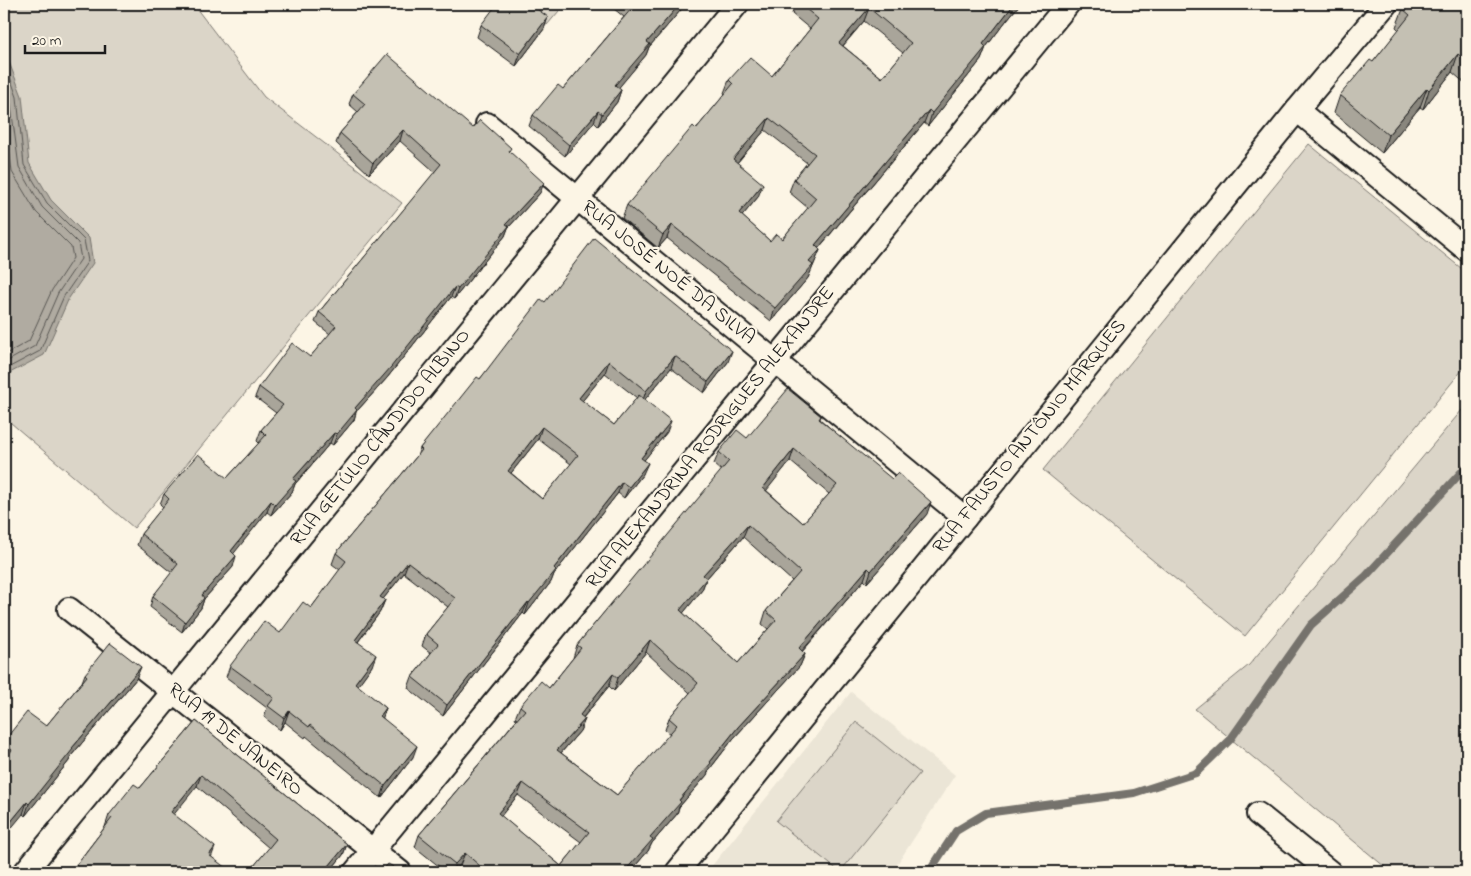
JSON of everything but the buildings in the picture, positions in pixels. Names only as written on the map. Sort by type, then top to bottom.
[{"type":"street","name":"RUA GETÚLIO CÂNDIDO ALBINO","points":[[25,872],[737,4]]},
{"type":"street","name":"RUA ALEXANDRINA RODRIGUES ALEXANDRE","points":[[355,872],[1068,4]]},
{"type":"street","name":"RUA FAUSTO ANTÔNIO MARQUES","points":[[676,872],[1296,110],[1386,4]]},
{"type":"street","points":[[1296,110],[1467,250]]},
{"type":"street","name":"RUA JOSÉ NOÉ DA SILVA","points":[[487,124],[965,518]]},
{"type":"street","name":"RUA 19 DE JANEIRO","points":[[69,609],[400,872]]},
{"type":"street","points":[[1258,814],[1330,872]]},
{"type":"shaded area","points":[[4,4],[193,4],[264,97],[402,203],[134,528],[4,417]]},
{"type":"shaded area","points":[[519,4],[565,4],[547,25]]},
{"type":"shaded area","points":[[1309,144],[1467,273],[1467,364],[1245,636],[1043,470]]},
{"type":"shaded area","points":[[1467,404],[1467,872],[1391,872],[1195,709],[1249,665]]},
{"type":"shaded area","points":[[851,692],[955,775],[892,872],[707,872]]},
{"type":"shaded area","points":[[856,722],[920,773],[840,872],[776,821]]},
{"type":"water","points":[[4,49],[22,96],[29,163],[51,200],[89,238],[93,263],[69,298],[44,355],[4,376]]},
{"type":"waterway","points":[[929,872],[956,831],[986,813],[1134,793],[1196,773],[1230,740],[1311,625],[1366,576],[1467,466]]}]
